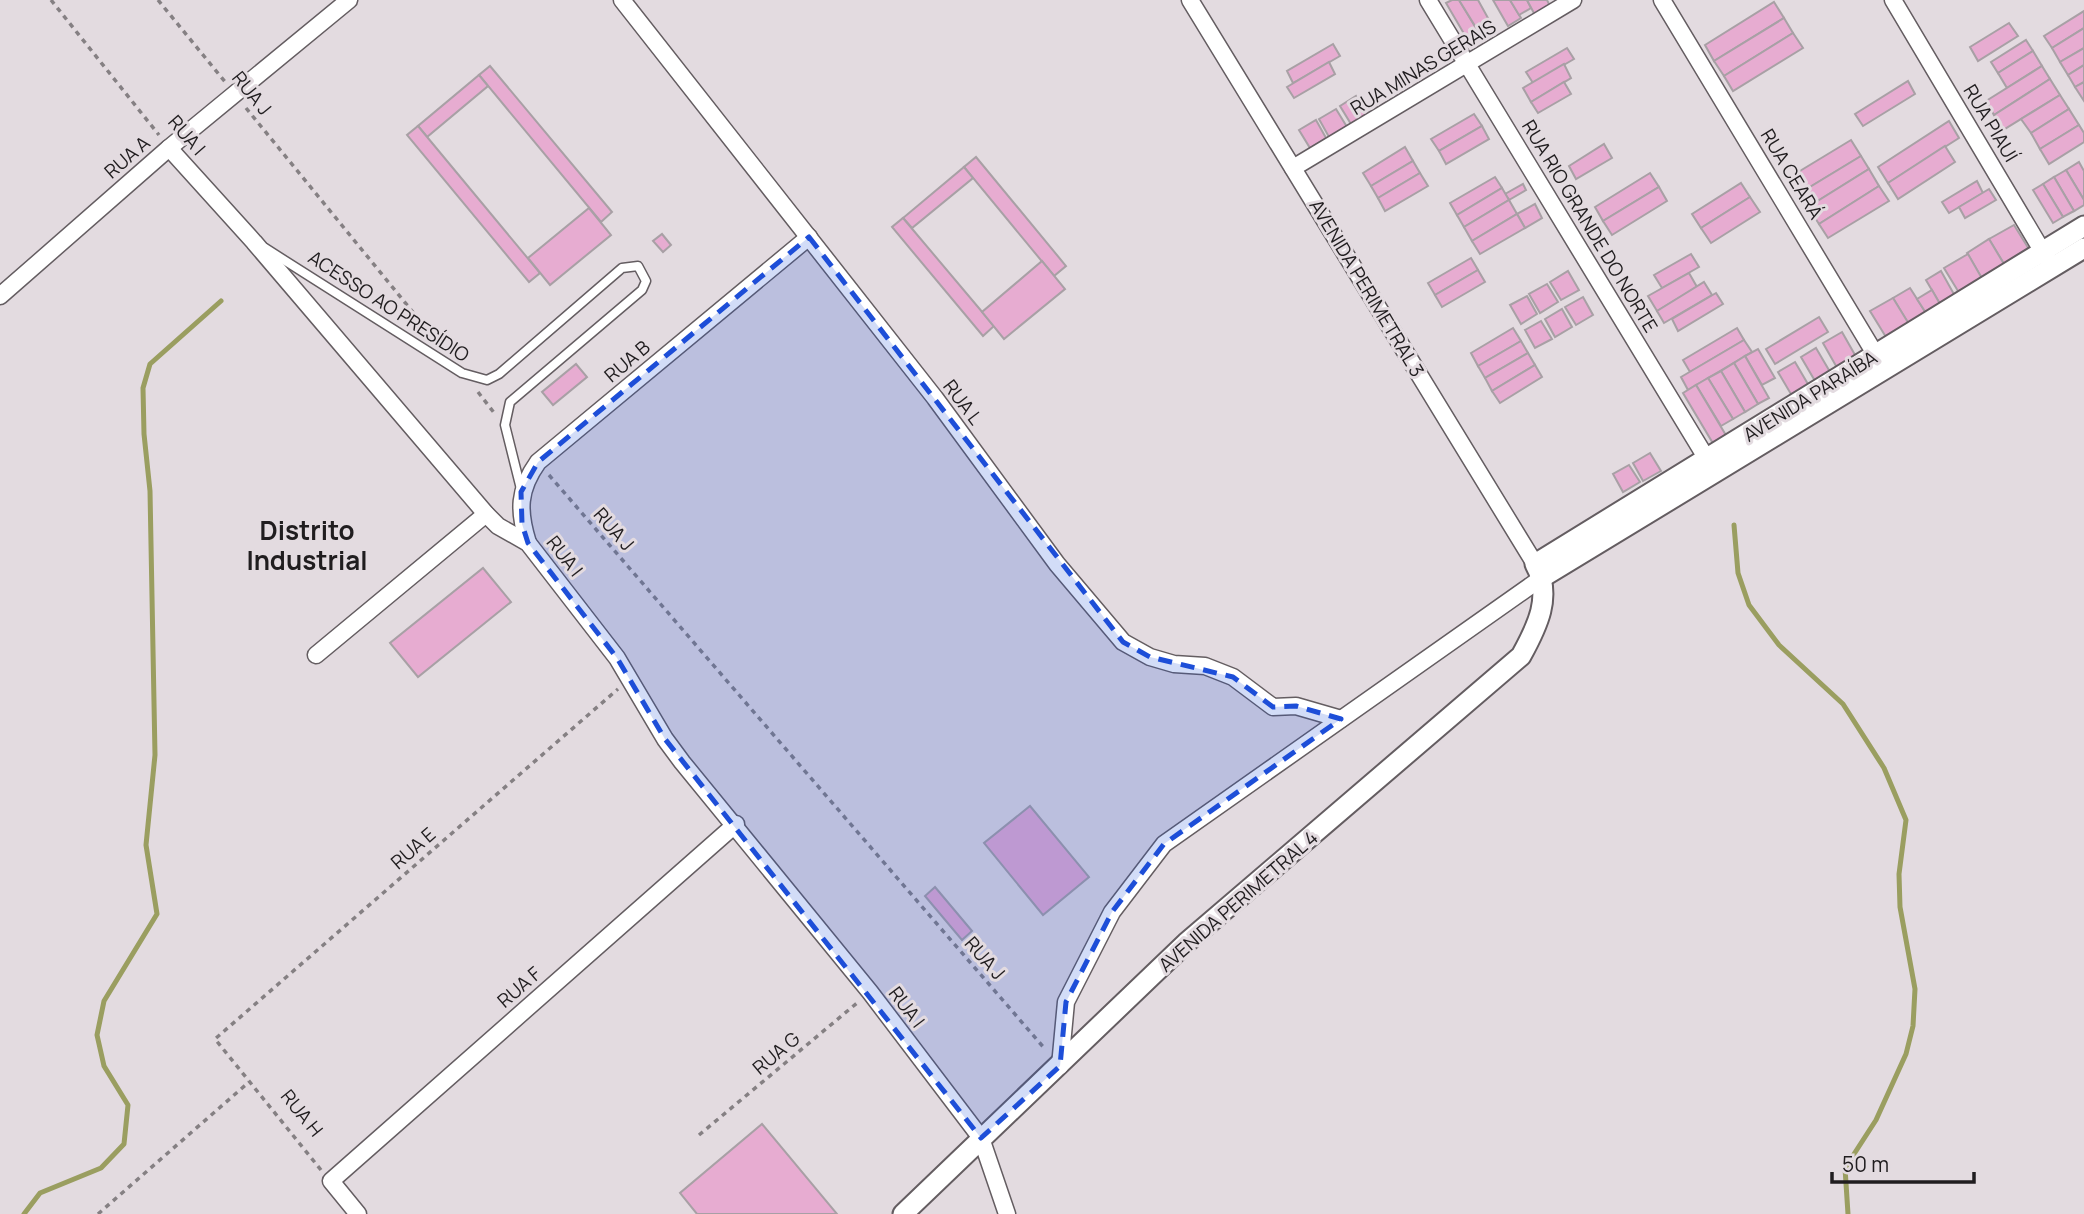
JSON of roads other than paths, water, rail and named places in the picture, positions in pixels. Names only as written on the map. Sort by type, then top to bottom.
[{"type":"street","name":"RUA A","points":[[0,296],[169,148],[349,0]]},
{"type":"street","name":"RUA L","points":[[622,0],[935,398],[1057,564],[1123,642],[1150,657],[1174,664],[1205,666],[1233,677],[1273,707],[1296,706],[1341,719]]},
{"type":"street","name":"AVENIDA PERIMETRAL 3","points":[[1190,0],[1539,570]]},
{"type":"street","name":"RUA RIO GRANDE DO NORTE","points":[[1428,0],[1711,467]]},
{"type":"street","name":"RUA MINAS GERAIS","points":[[1293,168],[1573,0]]},
{"type":"street","name":"RUA CEARÁ","points":[[1662,0],[1881,363]]},
{"type":"street","name":"RUA PIAUÍ","points":[[1893,0],[2047,259]]},
{"type":"street","name":"RUA I","points":[[169,148],[254,242],[486,514],[498,526],[528,543],[630,678],[665,739],[870,992],[981,1138],[1007,1214]]},
{"type":"street","name":"AVENIDA PARAÍBA","points":[[1539,570],[2047,259],[2084,226]]},
{"type":"street","name":"RUA B","points":[[521,492],[538,463],[809,237]]},
{"type":"street","name":"AVENIDA PARAÍBA","points":[[2047,259],[2084,248]]},
{"type":"street","points":[[521,492],[519,507],[528,543]]},
{"type":"street","points":[[316,654],[486,514]]},
{"type":"street","points":[[1060,1066],[1066,1002],[1112,912],[1164,844],[1341,719],[1539,570]]},
{"type":"street","name":"AVENIDA PERIMETRAL 4","points":[[903,1214],[1186,943],[1521,656],[1541,614],[1539,570]]},
{"type":"street","name":"RUA F","points":[[358,1214],[331,1181],[736,824]]},
{"type":"lane","name":"ACESSO AO PRESÍDIO","points":[[254,242],[298,265],[462,373],[487,380],[499,374],[622,268],[638,266],[646,281],[642,290],[519,392],[506,412],[505,425],[521,492]]},
{"type":"waterway","points":[[24,1214],[40,1193],[101,1168],[124,1144],[128,1105],[104,1066],[97,1035],[104,1001],[157,914],[146,845],[155,755],[150,491],[144,434],[143,388],[150,364],[221,301]]},
{"type":"waterway","points":[[1734,525],[1738,573],[1749,605],[1779,645],[1843,704],[1884,768],[1906,820],[1899,874],[1900,907],[1915,989],[1913,1026],[1906,1054],[1876,1120],[1845,1168],[1848,1214]]},
{"type":"district","name":"Distrito Industrial","points":[[307,546]]}]
